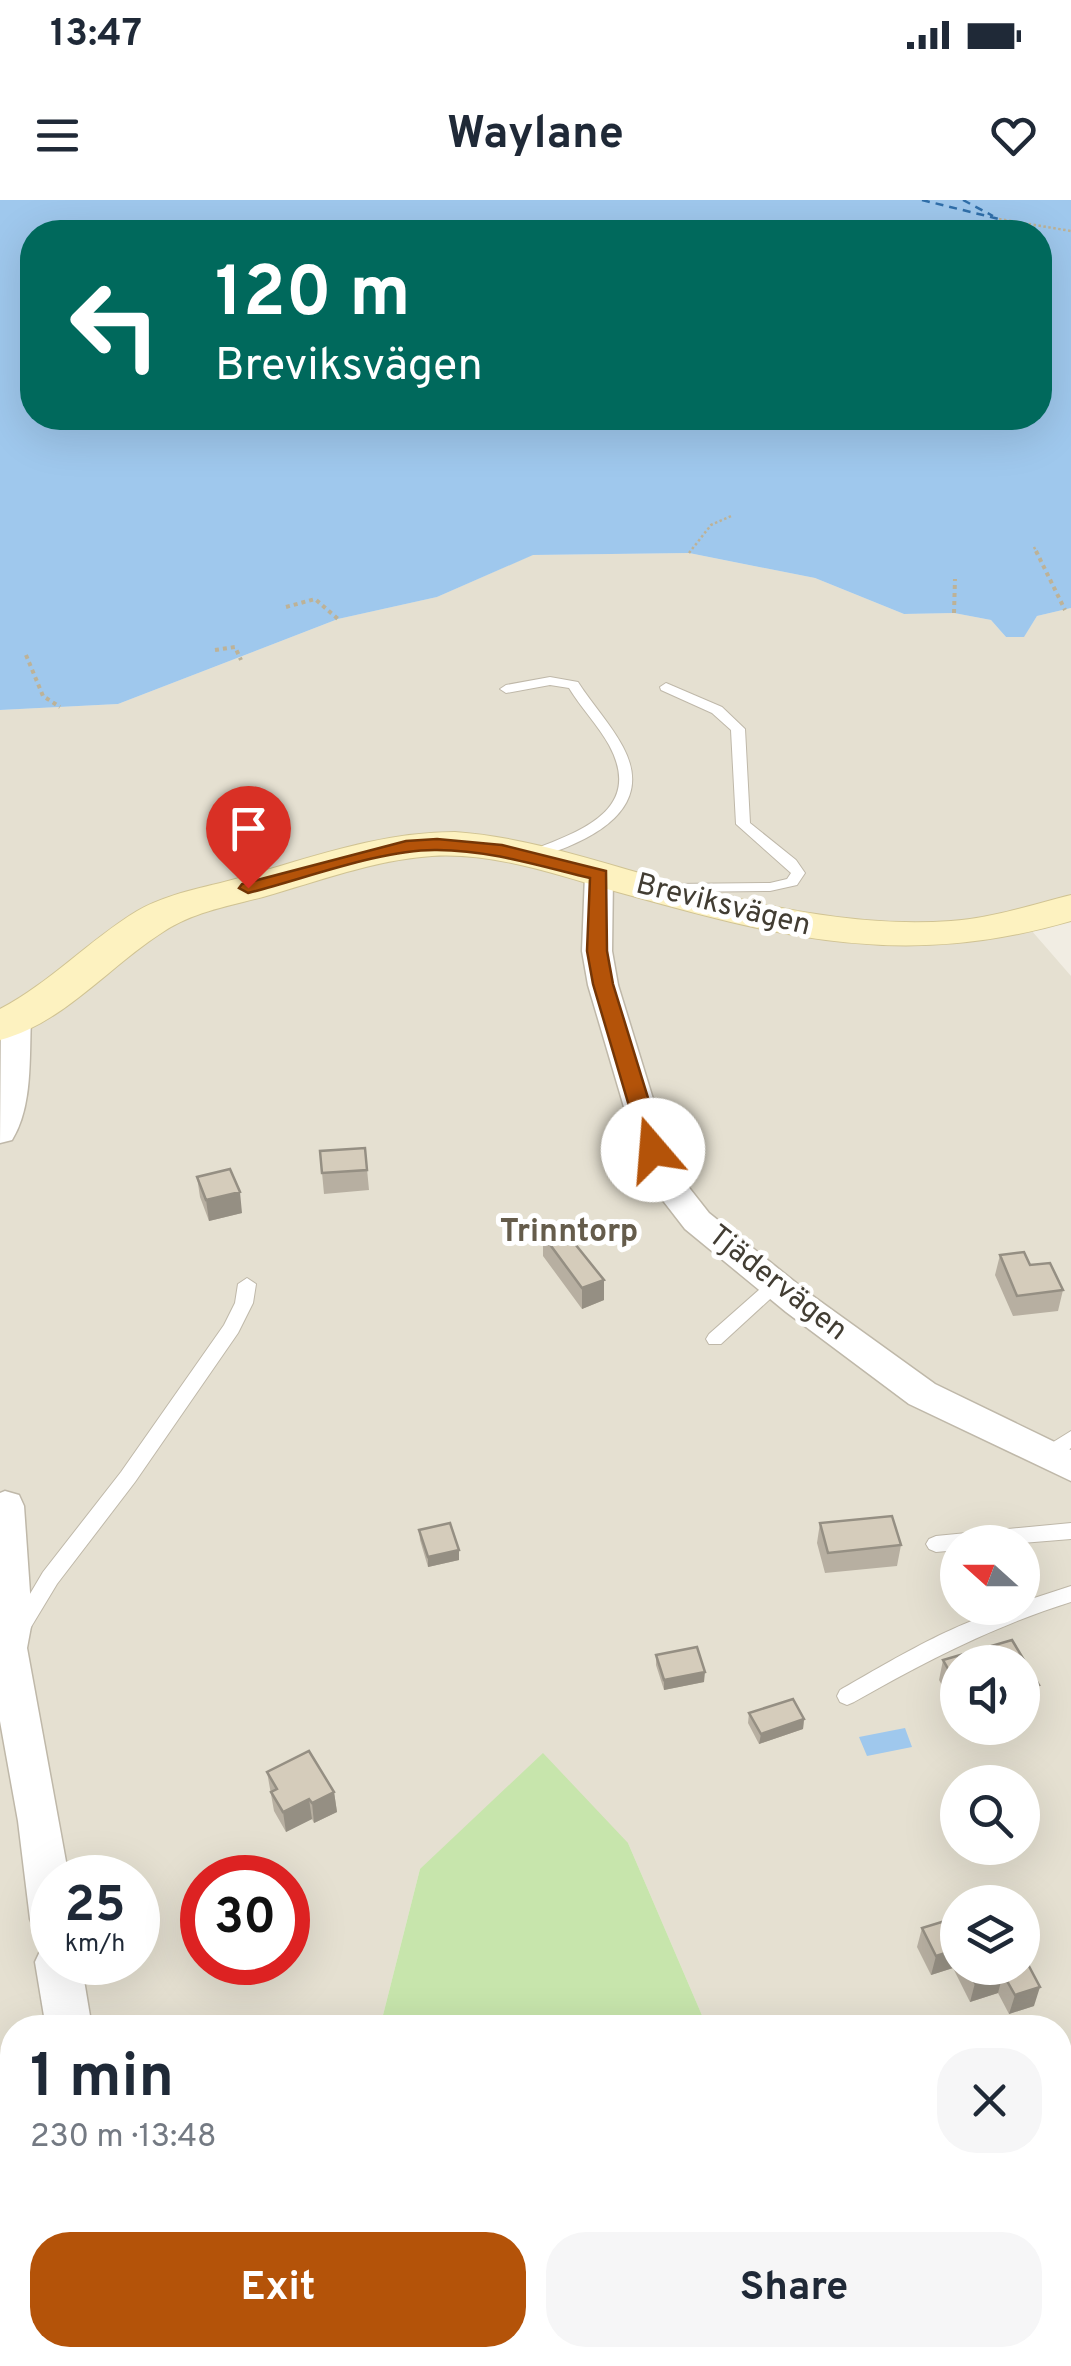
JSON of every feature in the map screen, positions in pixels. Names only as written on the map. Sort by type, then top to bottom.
[{"type":"main road","name":"Breviksvägen","points":[[8,1023],[57,993],[152,920],[189,904],[406,847],[470,846],[529,856],[739,913],[845,934],[957,935],[1042,919],[1071,908]]},
{"type":"street","name":"Tjädervägen","points":[[599,875],[597,951],[603,984],[653,1150],[674,1190],[696,1220],[775,1285],[922,1394],[1064,1453]]},
{"type":"street","points":[[0,1132],[10,1100],[8,1023]]},
{"type":"street","points":[[5,1506],[12,1621],[7,1648],[44,1855]]},
{"type":"street","points":[[62,1985],[67,2015]]},
{"type":"lane","points":[[506,688],[550,681],[572,684],[621,756],[628,790],[617,812],[598,827],[529,856]]},
{"type":"lane","points":[[648,888],[770,886],[792,882],[798,873],[743,824],[738,729],[717,710],[666,687]]},
{"type":"lane","points":[[7,1648],[50,1578],[128,1477],[232,1328],[244,1303],[247,1284]]},
{"type":"lane","points":[[715,1339],[775,1285]]},
{"type":"lane","points":[[936,1544],[1071,1531]]},
{"type":"lane","points":[[847,1696],[980,1626],[1071,1594]]},
{"type":"path","points":[[1000,219],[1007,220]]},
{"type":"path","points":[[689,553],[712,525],[731,516]]},
{"type":"path","points":[[1034,547],[1065,610]]},
{"type":"path","points":[[954,613],[956,579]]},
{"type":"path","points":[[286,607],[316,599],[338,620]]},
{"type":"path","points":[[215,650],[235,648],[240,660]]},
{"type":"path","points":[[26,655],[43,696],[60,707]]},
{"type":"shaded area","points":[[689,553],[815,578],[904,614],[954,613],[991,620],[1006,637],[1024,636],[1037,616],[1071,608],[1071,894],[1018,915],[1071,976],[1071,2015],[702,2015],[628,1843],[420,1869],[383,2015],[0,2015],[0,710],[118,704],[338,619],[437,597],[532,555]]},
{"type":"green space","points":[[543,1753],[628,1843],[702,2015],[383,2015],[420,1869]]},
{"type":"water","points":[[0,200],[1071,200],[1071,608],[1037,616],[1024,637],[1006,637],[991,620],[954,613],[904,614],[815,578],[689,553],[533,555],[437,597],[338,619],[118,704],[0,710]]},
{"type":"water","points":[[905,1728],[912,1747],[867,1756],[859,1737]]},
{"type":"building","points":[[365,1148],[367,1170],[322,1173],[320,1151]]},
{"type":"building","points":[[230,1169],[240,1192],[206,1200],[197,1177]]},
{"type":"building","points":[[559,1224],[604,1280],[582,1288],[543,1235]]},
{"type":"building","points":[[1024,1252],[1030,1265],[1050,1263],[1063,1290],[1017,1296],[1000,1255]]},
{"type":"building","points":[[892,1516],[901,1545],[828,1553],[820,1523]]},
{"type":"building","points":[[450,1523],[459,1550],[428,1557],[419,1530]]},
{"type":"building","points":[[697,1647],[705,1672],[664,1680],[656,1655]]},
{"type":"building","points":[[793,1699],[804,1719],[761,1734],[749,1713]]},
{"type":"building","points":[[309,1751],[334,1792],[283,1812],[271,1792],[277,1789],[267,1772]]},
{"type":"building","points":[[940,1922],[940,1955],[936,1956],[922,1928]]},
{"type":"building","points":[[1009,1985],[1040,1987],[1015,1995]]},
{"type":"ferry route","points":[[922,200],[999,219]]},
{"type":"ferry route","points":[[963,200],[993,216]]},
{"type":"district","name":"Trinntorp","points":[[569,1233]]},
{"type":"route","points":[[248,888],[406,847],[437,844],[502,851],[599,875],[597,951],[603,984],[653,1150]]}]
